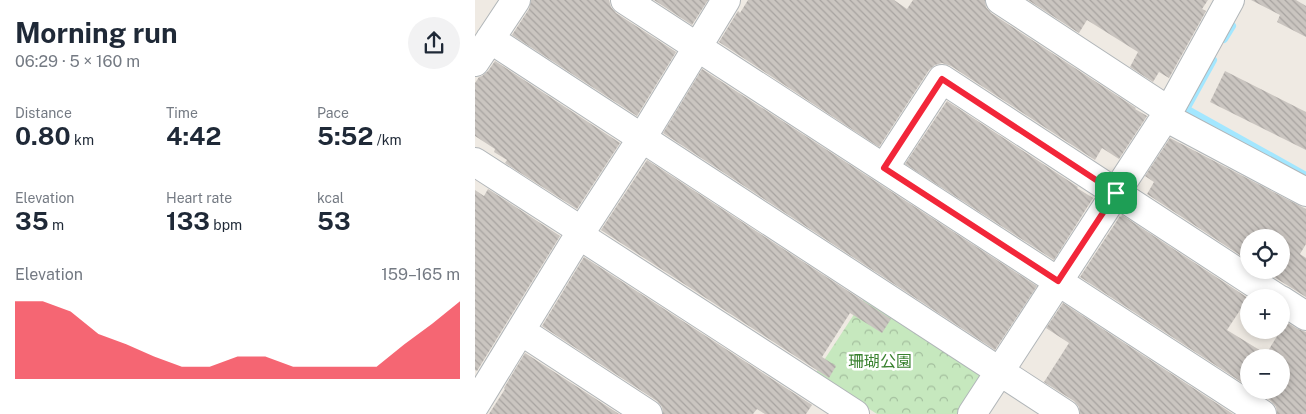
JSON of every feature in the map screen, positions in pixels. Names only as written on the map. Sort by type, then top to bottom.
[{"type":"street","points":[[475,62],[516,0]]},
{"type":"street","points":[[625,0],[1262,414]]},
{"type":"street","points":[[475,406],[727,0]]},
{"type":"street","points":[[1000,0],[1167,114],[1306,192]]},
{"type":"street","points":[[972,414],[1167,114],[1231,0]]},
{"type":"street","points":[[490,39],[1065,414]]},
{"type":"street","points":[[884,168],[942,79],[1263,289]]},
{"type":"street","points":[[475,162],[855,414]]},
{"type":"street","points":[[1290,306],[1306,316]]},
{"type":"street","points":[[521,331],[648,414]]},
{"type":"green space","name":"珊瑚公園","points":[[866,296],[978,369],[980,380],[958,414],[877,414],[815,374]]},
{"type":"building","points":[[531,0],[609,0],[611,7],[616,13],[676,52],[637,116],[512,35],[529,9]]},
{"type":"building","points":[[654,0],[708,0],[692,25]]},
{"type":"building","points":[[748,0],[894,0],[907,9],[913,0],[985,0],[986,7],[991,13],[1147,116],[1119,159],[1102,148],[1095,160],[951,66],[942,63],[935,65],[929,70],[879,147],[719,42],[738,11],[740,13]]},
{"type":"building","points":[[1028,0],[1208,0],[1202,9],[1206,11],[1169,78],[1159,72],[1153,82],[1130,67],[1138,52],[1087,20],[1079,33]]},
{"type":"building","points":[[1251,0],[1296,0],[1306,6],[1306,37],[1277,22],[1280,15]]},
{"type":"building","points":[[495,61],[620,143],[577,209],[505,163],[507,160],[494,152],[495,149],[475,136],[475,83],[479,77],[488,71]]},
{"type":"building","points":[[702,69],[1037,286],[995,350],[663,133]]},
{"type":"building","points":[[1225,71],[1306,112],[1306,150],[1210,102]]},
{"type":"building","points":[[947,101],[1093,198],[1054,260],[905,164]]},
{"type":"building","points":[[1170,138],[1306,209],[1306,244],[1300,254],[1306,258],[1306,297],[1277,279],[1290,279],[1290,229],[1240,229],[1240,255],[1147,194],[1154,182],[1145,176]]},
{"type":"building","points":[[647,160],[891,319],[882,333],[850,313],[822,357],[836,366],[829,378],[601,230]]},
{"type":"building","points":[[488,189],[560,236],[477,371],[475,370],[475,190],[484,196]]},
{"type":"building","points":[[1122,215],[1240,293],[1240,310],[1227,330],[1258,349],[1240,349],[1240,381],[1080,277]]},
{"type":"building","points":[[584,257],[812,405],[806,414],[765,414],[757,409],[753,414],[663,414],[662,407],[657,401],[542,326]]},
{"type":"building","points":[[1063,303],[1233,414],[1080,414],[1079,407],[1074,401],[1044,382],[1069,343],[1046,328]]},
{"type":"building","points":[[1290,324],[1306,332],[1306,414],[1277,414],[1276,407],[1268,399],[1290,399],[1290,349],[1269,349],[1275,339],[1290,339]]},
{"type":"building","points":[[525,353],[619,414],[489,414]]},
{"type":"waterway","points":[[1224,39],[1232,26]]},
{"type":"waterway","points":[[1213,60],[1186,109],[1306,176]]},
{"type":"route","points":[[942,79],[1116,193],[1058,281],[884,168],[942,79]]}]
